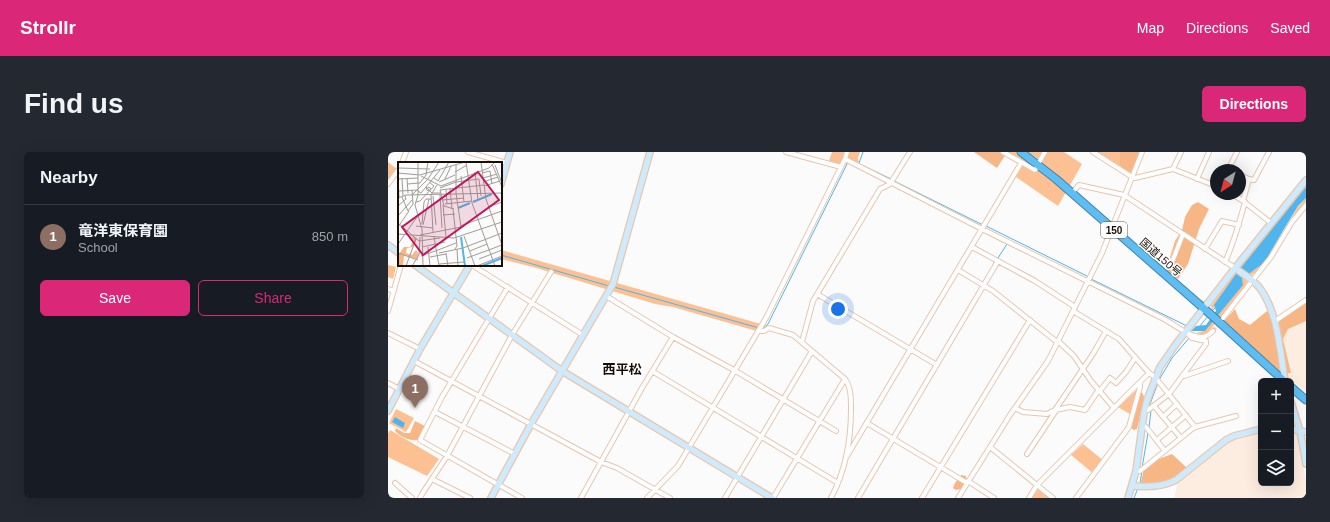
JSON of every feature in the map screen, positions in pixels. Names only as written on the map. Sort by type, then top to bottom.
[{"type":"highway","name":"国道150号","points":[[1021,152],[1072,193],[1205,310],[1220,319],[1281,378]]},
{"type":"highway","points":[[1294,390],[1306,400]]},
{"type":"street","points":[[402,162],[406,152]]},
{"type":"street","points":[[468,152],[507,163]]},
{"type":"street","points":[[502,180],[510,152]]},
{"type":"street","points":[[491,498],[562,371],[612,286],[650,152]]},
{"type":"street","points":[[786,152],[841,167]]},
{"type":"street","points":[[847,152],[848,161]]},
{"type":"street","points":[[802,342],[813,301],[880,189],[892,181],[910,152]]},
{"type":"street","points":[[1003,152],[1035,170],[1045,152]]},
{"type":"street","points":[[1093,152],[1135,178],[1173,170],[1210,184]]},
{"type":"street","points":[[958,498],[1015,408],[1048,361],[1102,253],[1142,152]]},
{"type":"street","points":[[1173,170],[1181,152]]},
{"type":"street","points":[[1197,179],[1209,152]]},
{"type":"street","points":[[1231,164],[1237,152]]},
{"type":"street","points":[[1246,178],[1254,180],[1269,152]]},
{"type":"street","points":[[647,498],[678,466],[766,318],[841,167],[848,161]]},
{"type":"street","points":[[848,161],[892,181],[982,229],[1186,331],[1202,337],[1209,334],[1213,330]]},
{"type":"street","points":[[847,456],[1021,163]]},
{"type":"street","points":[[388,184],[398,171]]},
{"type":"street","points":[[1225,262],[1239,225],[1249,179]]},
{"type":"street","points":[[1128,498],[1136,471],[1144,411],[1156,377],[1166,357],[1186,331],[1205,310],[1271,223],[1306,180]]},
{"type":"street","points":[[1072,193],[1079,185],[1124,195],[1253,281],[1265,296],[1275,321],[1284,378]]},
{"type":"street","points":[[1241,200],[1271,223]]},
{"type":"street","points":[[1220,319],[1272,257],[1292,222],[1306,204]]},
{"type":"street","points":[[1205,249],[1222,221],[1239,225]]},
{"type":"street","points":[[1170,268],[1183,234]]},
{"type":"street","points":[[388,245],[398,252]]},
{"type":"street","points":[[972,247],[1035,281],[1119,339],[1149,373],[1156,377],[1195,427]]},
{"type":"street","points":[[858,498],[998,261]]},
{"type":"street","points":[[388,311],[401,266]]},
{"type":"street","points":[[416,266],[562,371],[772,498],[845,379]]},
{"type":"street","points":[[388,411],[420,349],[470,266]]},
{"type":"street","points":[[473,266],[583,335]]},
{"type":"street","points":[[958,270],[993,291],[1058,341],[1074,356],[1098,391],[1114,408]]},
{"type":"street","points":[[420,498],[447,456],[512,335],[552,272]]},
{"type":"street","points":[[508,288],[434,412],[420,440],[522,498]]},
{"type":"street","points":[[388,289],[394,291]]},
{"type":"street","points":[[817,294],[936,365]]},
{"type":"street","points":[[606,296],[673,337],[734,370],[836,431]]},
{"type":"street","points":[[1275,321],[1306,300]]},
{"type":"street","points":[[922,498],[1030,320]]},
{"type":"street","points":[[758,331],[764,331],[769,328],[793,335],[848,383],[851,403],[851,424],[847,456],[838,483],[831,498]]},
{"type":"street","points":[[1027,454],[1099,345],[1106,331]]},
{"type":"street","points":[[1144,411],[1154,406],[1169,394],[1206,343],[1202,340],[1192,338],[1186,331]]},
{"type":"street","points":[[388,333],[420,349]]},
{"type":"street","points":[[581,498],[628,412],[673,337]]},
{"type":"street","points":[[725,498],[812,351]]},
{"type":"street","points":[[1015,408],[1023,412],[1047,414],[1056,409],[1070,406],[1085,410],[1098,391],[1110,378],[1116,383],[1126,372],[1135,358]]},
{"type":"street","points":[[414,361],[601,462],[617,468],[670,498]]},
{"type":"street","points":[[1183,375],[1184,376],[1228,361]]},
{"type":"street","points":[[652,371],[838,483]]},
{"type":"street","points":[[1029,498],[1037,486],[1149,373]]},
{"type":"street","points":[[1076,498],[1129,427],[1140,382]]},
{"type":"street","points":[[388,383],[400,389]]},
{"type":"street","points":[[1163,417],[1177,404]]},
{"type":"street","points":[[1154,406],[1181,438]]},
{"type":"street","points":[[434,412],[515,454]]},
{"type":"street","points":[[1294,412],[1300,431],[1306,464]]},
{"type":"street","points":[[1157,440],[1186,415]]},
{"type":"street","points":[[1136,471],[1140,471],[1195,427],[1236,416]]},
{"type":"street","points":[[867,423],[994,498]]},
{"type":"street","points":[[1142,425],[1149,430],[1165,450]]},
{"type":"street","points":[[1294,429],[1306,432]]},
{"type":"street","points":[[1132,486],[1162,486],[1176,480],[1226,440],[1234,436],[1258,430]]},
{"type":"street","points":[[990,447],[1053,498]]},
{"type":"street","points":[[432,479],[470,498]]},
{"type":"street","points":[[395,483],[412,498]]},
{"type":"shaded area","points":[[832,152],[846,152],[841,167],[828,164]]},
{"type":"shaded area","points":[[848,152],[860,152],[858,158],[859,164],[846,159]]},
{"type":"shaded area","points":[[974,152],[1003,152],[1006,154],[997,168]]},
{"type":"shaded area","points":[[1006,152],[1017,152],[1035,165],[1066,192],[1058,206],[1016,177],[1024,163]]},
{"type":"shaded area","points":[[1028,152],[1064,152],[1082,164],[1069,187]]},
{"type":"shaded area","points":[[1096,152],[1120,152],[1120,167]]},
{"type":"shaded area","points":[[1120,152],[1141,152],[1132,174],[1120,167]]},
{"type":"shaded area","points":[[388,162],[398,170],[388,184]]},
{"type":"shaded area","points":[[1306,183],[1306,187],[1212,310],[1211,306],[1253,248]]},
{"type":"shaded area","points":[[1306,198],[1306,201],[1263,265],[1249,276],[1245,287],[1210,330],[1205,335],[1196,333],[1203,331],[1242,279],[1265,262],[1297,208]]},
{"type":"shaded area","points":[[1198,202],[1209,209],[1199,229],[1188,264],[1178,279],[1166,270],[1175,241],[1182,230],[1185,217],[1192,205]]},
{"type":"shaded area","points":[[502,250],[761,324],[768,329],[760,332],[673,307],[655,304],[533,267],[502,259]]},
{"type":"shaded area","points":[[388,265],[396,267],[393,279],[388,277]]},
{"type":"shaded area","points":[[1306,300],[1306,321],[1288,329],[1283,339],[1291,373],[1280,373],[1224,321],[1235,309],[1239,319],[1250,325],[1267,311],[1275,321]]},
{"type":"shaded area","points":[[1306,302],[1306,392],[1294,382],[1294,378],[1288,377],[1277,321]]},
{"type":"shaded area","points":[[1140,387],[1133,416],[1118,407]]},
{"type":"shaded area","points":[[1139,390],[1144,397],[1137,429],[1134,430],[1131,428]]},
{"type":"shaded area","points":[[396,409],[414,418],[406,432],[389,423]]},
{"type":"shaded area","points":[[415,421],[425,426],[418,440],[405,438],[395,431],[396,428],[404,433],[410,433]]},
{"type":"shaded area","points":[[390,430],[439,459],[427,476],[388,457],[388,434]]},
{"type":"shaded area","points":[[1294,432],[1296,433],[1306,480],[1306,498],[1174,498],[1178,481],[1229,441],[1258,434],[1258,486],[1294,486]]},
{"type":"shaded area","points":[[1083,444],[1104,461],[1094,474],[1071,455]]},
{"type":"shaded area","points":[[1172,454],[1188,469],[1166,484],[1140,487],[1144,468],[1151,462]]},
{"type":"shaded area","points":[[961,475],[966,476],[966,484],[961,489],[956,490],[953,488]]},
{"type":"shaded area","points":[[1037,485],[1053,498],[1029,498]]},
{"type":"water","points":[[1306,187],[1306,198],[1298,206],[1265,262],[1242,279],[1243,285],[1205,331],[1191,331],[1196,326],[1206,325],[1216,311],[1214,305],[1236,274]]},
{"type":"water","points":[[395,417],[405,423],[403,428],[392,422]]},
{"type":"waterway","points":[[859,163],[863,152]]},
{"type":"waterway","points":[[853,161],[891,179]]},
{"type":"waterway","points":[[762,329],[768,324],[848,162]]},
{"type":"waterway","points":[[894,181],[983,225]]},
{"type":"waterway","points":[[986,226],[1089,277]]},
{"type":"waterway","points":[[998,258],[1007,244]]},
{"type":"waterway","points":[[502,255],[609,286]]},
{"type":"waterway","points":[[1091,279],[1187,326]]},
{"type":"waterway","points":[[614,287],[759,328]]},
{"type":"waterway","points":[[1211,312],[1216,307]]},
{"type":"waterway","points":[[1200,326],[1208,316]]},
{"type":"waterway","points":[[1159,380],[1172,358],[1190,337]]},
{"type":"waterway","points":[[1150,406],[1158,383]]},
{"type":"waterway","points":[[1149,428],[1151,410]]},
{"type":"waterway","points":[[1142,468],[1148,433]]},
{"type":"waterway","points":[[420,494],[439,465]]},
{"type":"waterway","points":[[1140,483],[1142,471]]},
{"type":"waterway","points":[[1134,498],[1138,488]]},
{"type":"tunnel","points":[[1213,331],[1220,322]]},
{"type":"place","name":"竜洋東保育園","points":[[415,408]]},
{"type":"district","name":"西平松","points":[[622,369]]}]
